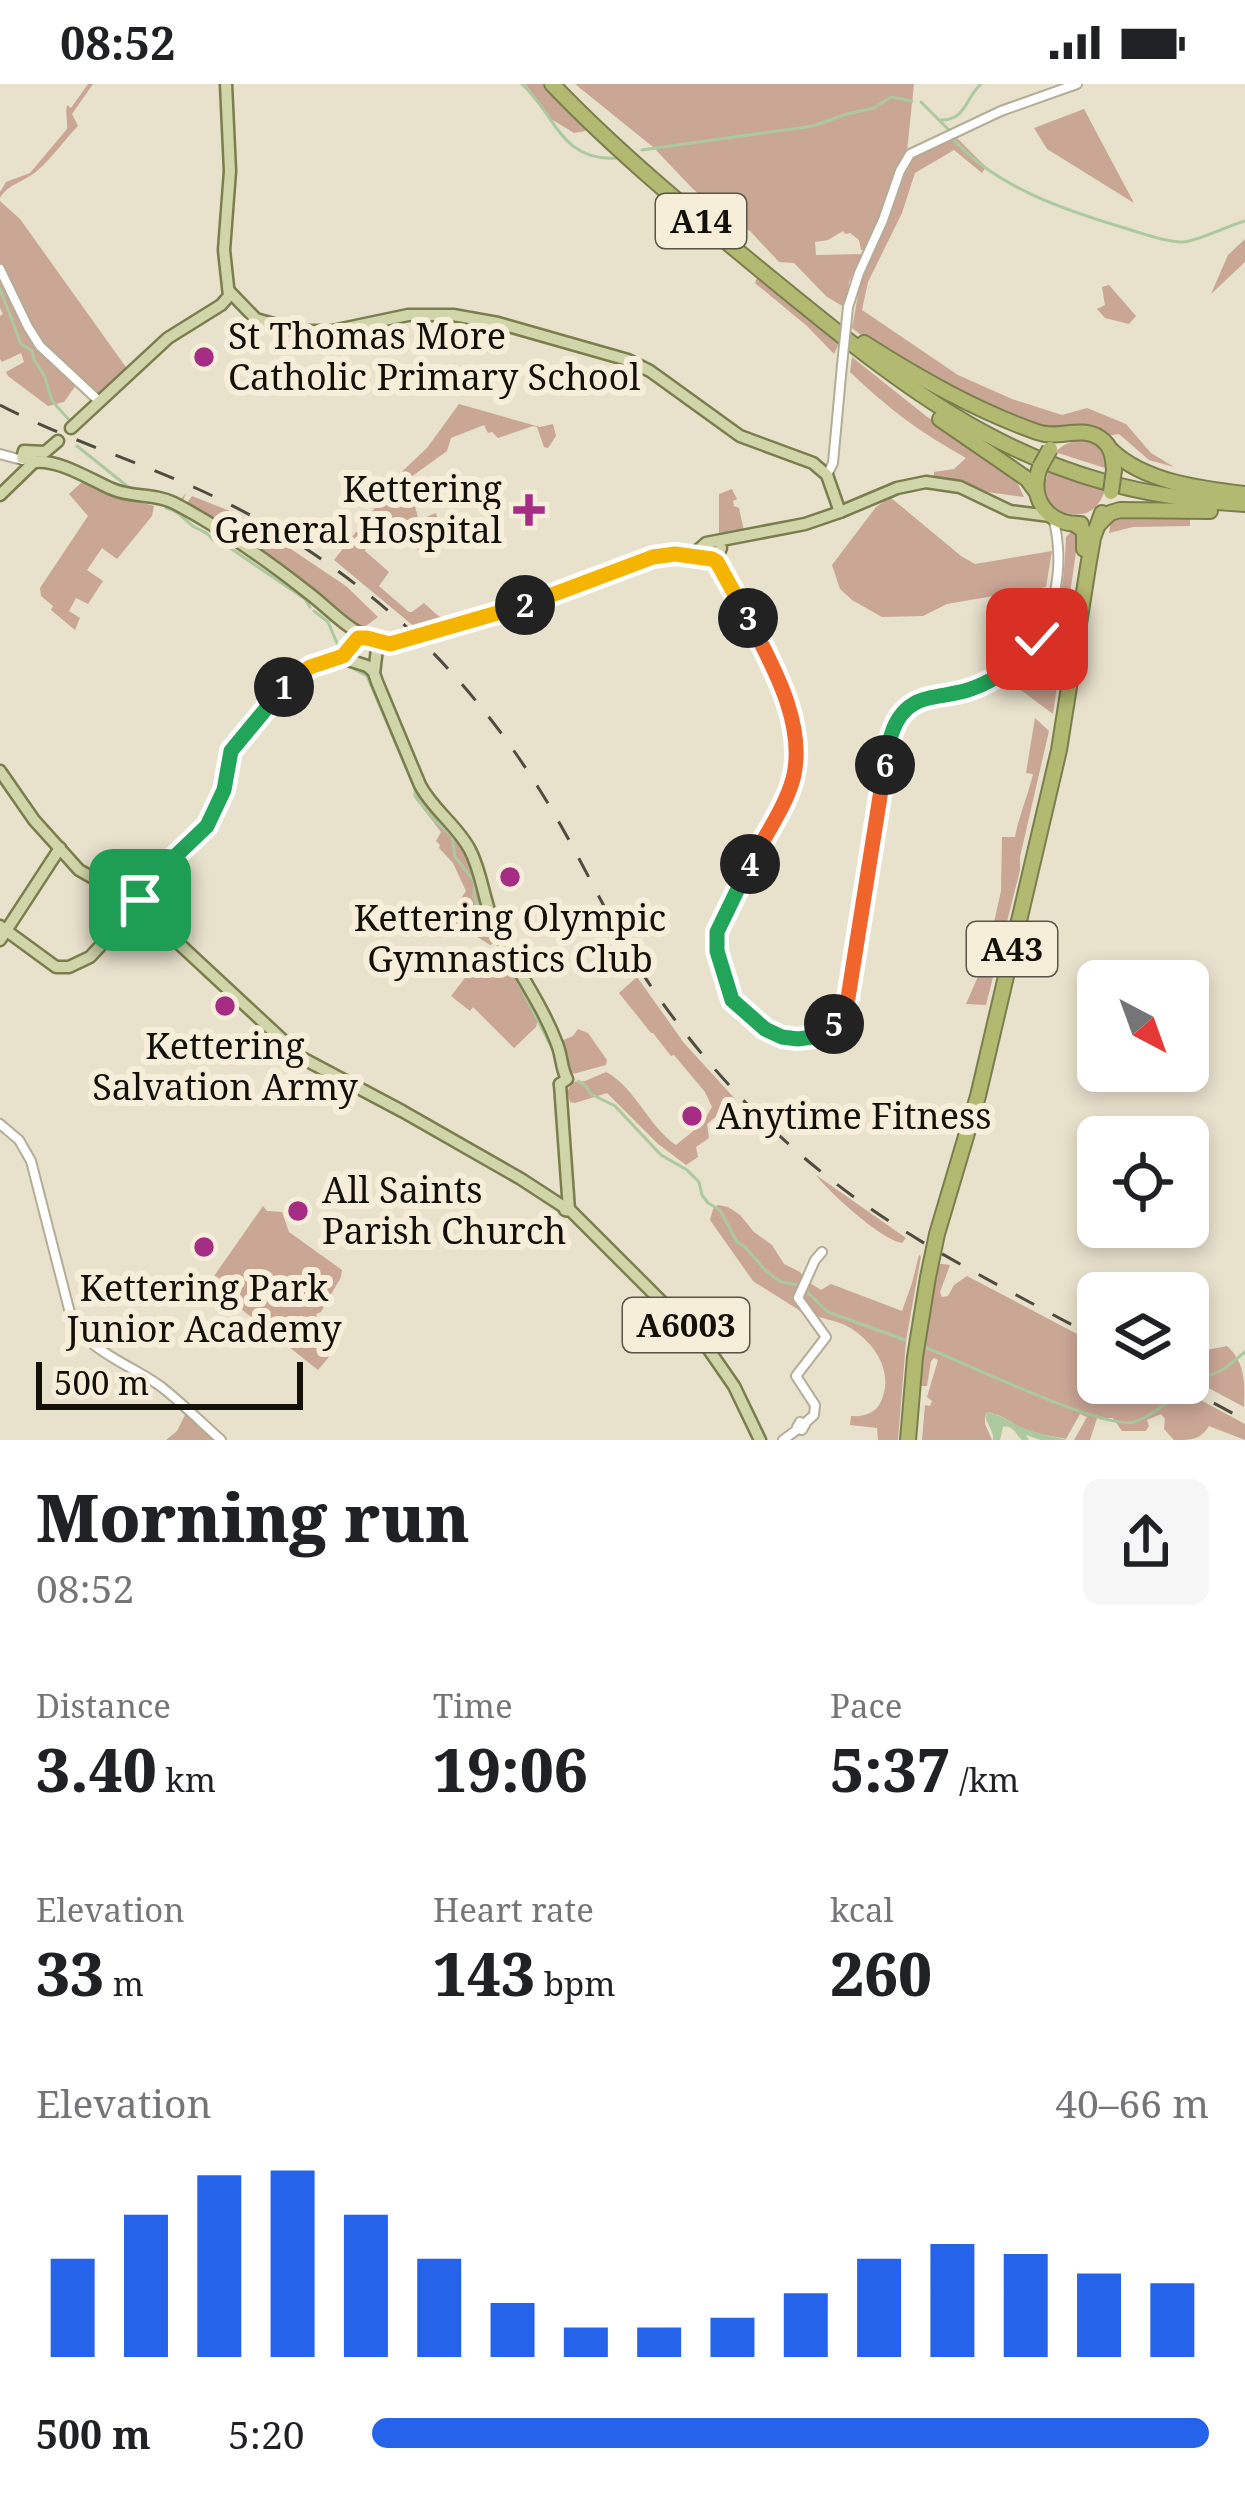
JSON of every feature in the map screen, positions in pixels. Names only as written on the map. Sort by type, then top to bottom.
[{"type":"highway","name":"A14","points":[[552,84],[659,186],[861,347],[939,402],[1020,445],[1084,468],[1160,489],[1245,502]]},
{"type":"highway","name":"A14","points":[[563,84],[652,169],[861,347]]},
{"type":"highway","points":[[861,347],[958,398],[1045,435],[1090,433],[1132,466],[1245,502]]},
{"type":"highway","points":[[861,347],[924,406],[1027,479],[1051,517],[1073,525],[1113,511],[1245,502]]},
{"type":"highway","points":[[1036,491],[1040,467],[1064,435]]},
{"type":"highway","name":"A43","points":[[905,1440],[928,1277],[978,1096],[1059,750],[1088,567],[1111,492],[1111,450]]},
{"type":"highway","name":"A43","points":[[905,1440],[912,1327],[922,1264],[974,1080],[1055,740],[1085,536],[1073,525]]},
{"type":"main road","points":[[226,84],[228,296],[261,322],[304,332],[408,315],[474,318],[613,356],[650,371],[734,432],[814,463],[827,475],[840,512]]},
{"type":"main road","points":[[71,428],[181,328],[228,296]]},
{"type":"main road","points":[[0,495],[39,459],[120,493],[173,502],[309,593],[346,627],[390,644]]},
{"type":"main road","points":[[59,849],[2,933],[53,966],[69,967],[94,954],[141,889],[203,831],[222,792],[224,760],[293,677],[312,666],[349,657],[368,664],[390,644],[492,616],[653,557],[712,554],[735,538],[805,524],[899,487],[926,482],[960,487],[1010,511],[1051,517]]},
{"type":"main road","points":[[996,504],[1022,507],[1036,491]]},
{"type":"main road","points":[[346,627],[349,657]]},
{"type":"main road","points":[[349,657],[358,638],[375,645],[374,673],[419,785],[472,853],[495,924],[559,1050],[567,1188],[563,1209]]},
{"type":"main road","points":[[349,657],[374,673]]},
{"type":"main road","points":[[0,772],[34,820],[83,874],[130,903]]},
{"type":"main road","points":[[130,903],[141,889]]},
{"type":"main road","name":"A6003","points":[[130,903],[309,1062],[376,1096],[584,1226],[706,1347],[734,1386],[760,1436]]},
{"type":"main road","points":[[563,1209],[557,1195],[567,1188]]},
{"type":"street","points":[[827,475],[833,463],[848,307],[910,154],[1001,111],[1076,84]]},
{"type":"street","points":[[0,269],[34,338],[97,403]]},
{"type":"street","points":[[4,455],[39,459]]},
{"type":"street","points":[[1051,517],[1058,542]]},
{"type":"street","points":[[712,554],[783,691],[792,722],[795,766],[788,791],[720,920],[717,951],[729,994],[742,1011],[771,1033],[798,1039],[829,1028],[847,1002],[887,746],[895,722],[920,700],[987,682],[1029,650],[1054,599],[1061,531],[1073,525]]},
{"type":"street","points":[[0,1124],[19,1140],[31,1161],[77,1329],[162,1387],[221,1440]]},
{"type":"street","points":[[784,1440],[814,1415],[815,1405],[796,1376],[826,1338],[800,1302],[801,1290],[822,1252]]},
{"type":"shaded area","points":[[88,84],[93,84],[72,114],[78,126],[38,170],[0,198],[6,182],[30,173],[67,129],[67,105],[71,108]]},
{"type":"shaded area","points":[[525,84],[547,84],[591,130],[574,133],[551,119]]},
{"type":"shaded area","points":[[575,84],[914,84],[907,151],[865,250],[859,240],[843,231],[815,242],[816,255],[863,254],[849,282],[846,308],[827,297],[794,263],[779,262],[750,231],[720,212],[653,147]]},
{"type":"shaded area","points":[[1084,109],[1134,203],[1047,149],[1034,128]]},
{"type":"shaded area","points":[[956,137],[986,167],[982,173],[954,150],[915,173],[902,213],[868,282],[862,310],[958,375],[1012,399],[1062,415],[1087,408],[1126,424],[1151,453],[1174,467],[1149,460],[1119,434],[1107,436],[1091,427],[1042,429],[933,380],[852,328],[861,278],[886,227],[910,159],[920,149]]},
{"type":"shaded area","points":[[0,201],[20,219],[128,370],[99,393],[35,336],[0,265]]},
{"type":"shaded area","points":[[1245,239],[1245,262],[1211,294],[1228,255]]},
{"type":"shaded area","points":[[758,275],[840,341],[834,354],[755,283]]},
{"type":"shaded area","points":[[0,283],[44,356],[76,385],[64,402],[48,406],[8,376],[6,372],[24,362],[21,353],[0,359]]},
{"type":"shaded area","points":[[1109,285],[1136,316],[1129,324],[1105,318],[1097,309],[1105,305],[1102,287]]},
{"type":"shaded area","points":[[852,357],[1015,478],[1024,497],[934,477],[934,472],[954,469],[966,458],[877,397],[850,372]]},
{"type":"shaded area","points":[[459,404],[540,427],[553,424],[556,436],[548,448],[537,427],[498,438],[484,425],[451,438],[447,451],[411,477],[408,482],[418,517],[436,513],[441,533],[435,535],[422,524],[430,538],[418,550],[388,520],[365,551],[389,572],[379,586],[409,612],[424,603],[445,619],[460,615],[461,619],[422,633],[334,560],[371,519],[381,499],[377,495],[427,448]]},
{"type":"shaded area","points":[[1079,439],[1100,448],[1108,469],[1055,452]]},
{"type":"shaded area","points":[[1049,469],[1106,488],[1102,498],[1086,513],[1053,509],[1043,491]]},
{"type":"shaded area","points":[[83,481],[154,506],[152,516],[117,559],[102,548],[87,570],[103,581],[88,604],[76,598],[69,611],[80,618],[75,630],[51,610],[40,588],[88,516],[69,494]]},
{"type":"shaded area","points":[[732,489],[744,531],[719,536],[719,494]]},
{"type":"shaded area","points":[[186,493],[183,501],[187,503],[192,496],[252,523],[346,586],[378,617],[359,631],[178,503]]},
{"type":"shaded area","points":[[890,497],[975,564],[1052,551],[1046,587],[947,604],[923,616],[882,617],[852,600],[840,589],[832,565],[876,507]]},
{"type":"shaded area","points":[[1122,515],[1190,518],[1190,526],[1133,527],[1109,533],[1111,521]]},
{"type":"shaded area","points":[[1071,532],[1078,538],[1053,714],[1006,679],[1037,646],[1055,616],[1066,537]]},
{"type":"shaded area","points":[[1035,718],[1049,731],[1020,870],[986,1005],[966,1004],[986,958],[1001,891],[1002,837],[1015,837],[1033,774],[1026,773]]},
{"type":"shaded area","points":[[415,784],[466,854],[495,943],[490,945],[448,918],[466,891],[436,841],[441,832],[415,798]]},
{"type":"shaded area","points":[[500,948],[539,1017],[536,1027],[514,1048],[473,1007],[470,1011],[451,996],[478,961]]},
{"type":"shaded area","points":[[637,977],[684,1043],[736,1100],[707,1124],[709,1138],[696,1147],[698,1157],[686,1165],[607,1093],[575,1103],[567,1092],[572,1082],[606,1072],[676,1145],[702,1124],[712,1107],[705,1092],[619,993]]},
{"type":"shaded area","points":[[578,1029],[588,1033],[606,1065],[573,1074],[565,1065],[561,1041]]},
{"type":"shaded area","points":[[816,1175],[906,1238],[902,1243],[882,1234]]},
{"type":"shaded area","points":[[718,1205],[740,1215],[772,1245],[784,1264],[800,1272],[806,1280],[796,1296],[802,1312],[753,1281],[710,1220]]},
{"type":"shaded area","points":[[263,1206],[282,1212],[289,1232],[342,1270],[316,1314],[329,1357],[318,1370],[212,1286],[212,1279]]},
{"type":"shaded area","points":[[919,1255],[898,1440],[878,1440],[877,1428],[850,1425],[851,1416],[870,1413],[882,1399],[885,1377],[878,1356],[856,1332],[811,1312],[801,1295],[810,1283],[821,1290],[831,1284],[902,1311]]},
{"type":"shaded area","points":[[935,1263],[950,1265],[942,1297],[967,1276],[1077,1334],[1077,1404],[1208,1404],[1245,1424],[1245,1440],[1209,1426],[1195,1438],[1174,1440],[1164,1429],[1161,1414],[1147,1420],[1146,1431],[1122,1431],[1113,1418],[1097,1418],[1090,1440],[1074,1440],[1087,1417],[1080,1414],[1066,1439],[1028,1430],[988,1412],[985,1424],[992,1440],[922,1440],[925,1405],[932,1401],[927,1397],[938,1360],[931,1361],[927,1386],[917,1384]]},
{"type":"shaded area","points":[[1227,1346],[1233,1352],[1244,1381],[1244,1407],[1209,1388],[1209,1349]]},
{"type":"shaded area","points":[[988,1412],[1067,1440],[1026,1435],[1029,1440],[1022,1440],[1006,1426],[1000,1440],[993,1440]]},
{"type":"shaded area","points":[[186,1413],[217,1440],[166,1440]]},
{"type":"waterway","points":[[522,84],[571,144],[598,157],[617,158]]},
{"type":"waterway","points":[[941,120],[960,113],[981,84]]},
{"type":"waterway","points":[[642,150],[813,126],[874,108],[891,97],[912,101]]},
{"type":"waterway","points":[[921,102],[950,131]]},
{"type":"waterway","points":[[953,139],[990,171],[1034,196],[1155,237],[1188,241],[1245,221]]},
{"type":"waterway","points":[[0,289],[21,344],[32,351],[52,401],[71,422]]},
{"type":"waterway","points":[[77,446],[132,490]]},
{"type":"waterway","points":[[166,508],[305,599],[310,607]]},
{"type":"waterway","points":[[314,611],[328,622],[340,650]]},
{"type":"waterway","points":[[345,664],[367,676],[415,796],[452,836],[455,857],[475,882],[474,897],[492,931]]},
{"type":"waterway","points":[[502,950],[555,1054]]},
{"type":"waterway","points":[[578,1081],[615,1106],[661,1155],[699,1182],[702,1195],[720,1210],[737,1242],[766,1271],[781,1282],[799,1285]]},
{"type":"waterway","points":[[806,1291],[828,1312],[905,1340]]},
{"type":"waterway","points":[[922,1346],[1063,1405],[1117,1422],[1140,1420],[1166,1404]]},
{"type":"waterway","points":[[1209,1376],[1245,1352]]},
{"type":"railway","points":[[0,405],[229,504],[311,552],[387,610],[454,675],[511,746],[645,977],[736,1093],[794,1149],[858,1200],[942,1254],[1077,1328]]},
{"type":"railway","points":[[1209,1400],[1245,1420]]},
{"type":"place","name":"St Thomas More Catholic Primary School","points":[[204,357]]},
{"type":"place","name":"Kettering General Hospital","points":[[529,510]]},
{"type":"place","name":"Kettering Olympic Gymnastics Club","points":[[510,877]]},
{"type":"place","name":"Kettering Salvation Army","points":[[225,1006]]},
{"type":"place","name":"Anytime Fitness","points":[[692,1116]]},
{"type":"place","name":"All Saints Parish Church","points":[[298,1211]]},
{"type":"place","name":"Kettering Park Junior Academy","points":[[204,1247]]},
{"type":"route","points":[[140,900],[141,889],[200,836],[213,817],[228,757],[238,741],[293,677],[343,656],[358,638],[390,644],[404,641],[509,611],[653,557],[675,554],[712,559],[721,567],[777,674],[792,722],[795,766],[788,791],[720,920],[717,951],[729,994],[742,1011],[778,1036],[813,1037],[832,1025],[847,1002],[887,746],[895,722],[920,700],[987,682],[1014,665],[1037,639]]}]
